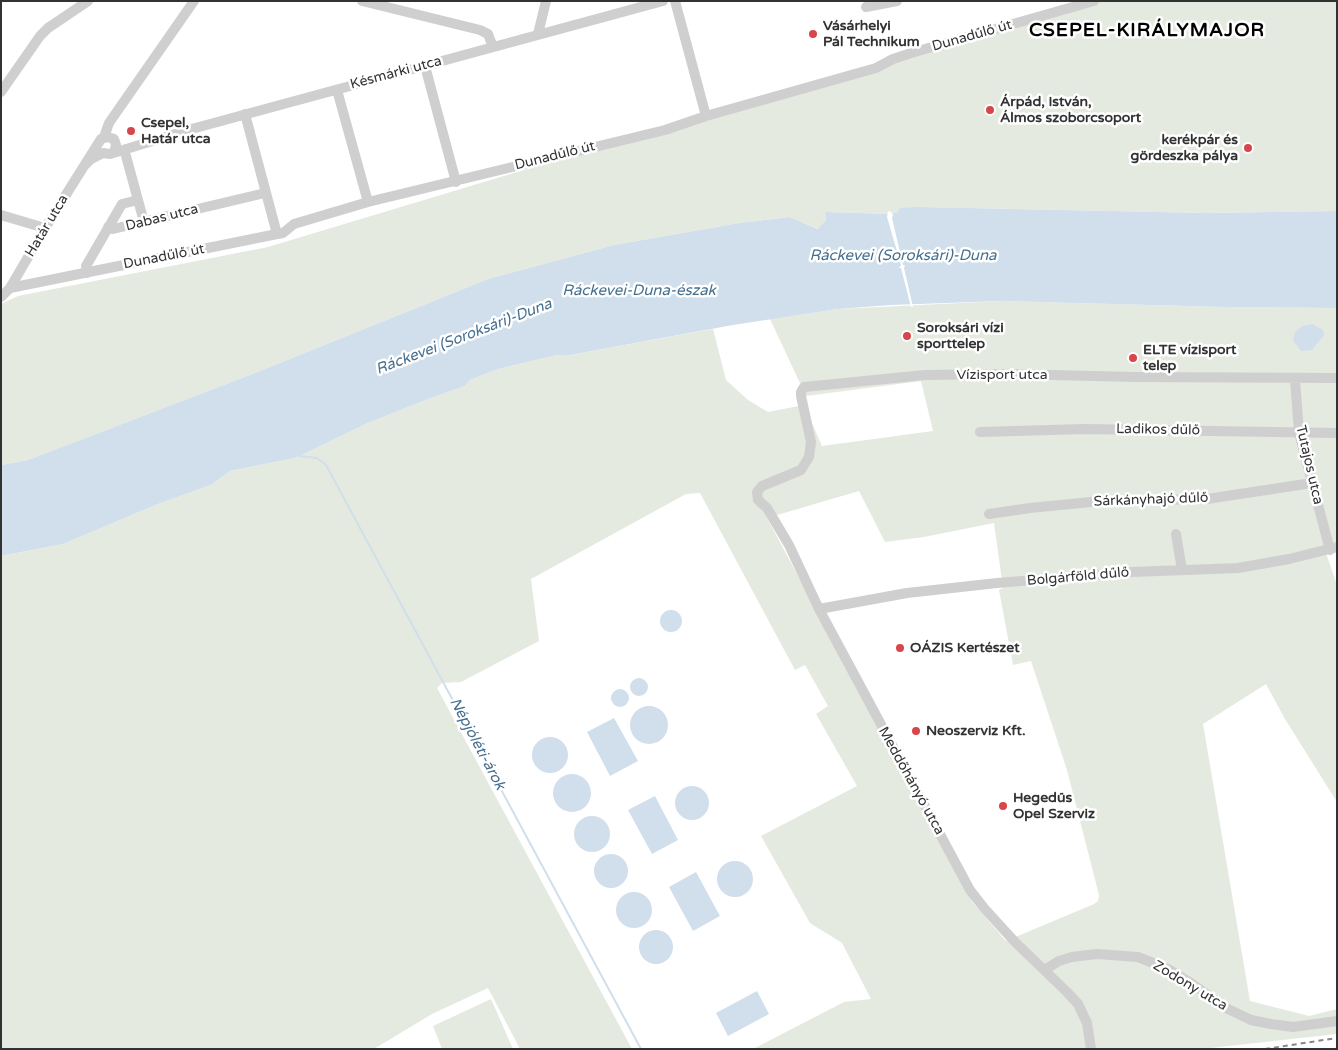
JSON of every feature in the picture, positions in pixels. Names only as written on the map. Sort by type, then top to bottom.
[{"type":"street","points":[[1,92],[6,76],[40,36],[48,28],[88,1]]},
{"type":"street","points":[[107,144],[115,116],[194,1]]},
{"type":"street","points":[[362,1],[480,30],[488,34],[493,47]]},
{"type":"street","points":[[538,34],[546,1]]},
{"type":"street","name":"Késmárki utca","points":[[107,144],[128,151],[245,114],[663,1]]},
{"type":"street","points":[[675,1],[706,116]]},
{"type":"street","points":[[866,8],[897,1]]},
{"type":"street","name":"Dunadűlő út","points":[[10,288],[283,233],[294,224],[368,202],[665,130],[706,116],[876,68],[893,59],[911,53],[1094,1]]},
{"type":"street","points":[[425,66],[456,182]]},
{"type":"street","points":[[337,90],[368,202]]},
{"type":"street","points":[[245,114],[265,193],[278,234]]},
{"type":"street","name":"Határ utca","points":[[1,297],[10,288],[85,165],[107,144]]},
{"type":"street","points":[[128,151],[144,222]]},
{"type":"street","name":"Dabas utca","points":[[87,273],[86,266],[108,228],[113,229],[265,193]]},
{"type":"street","points":[[108,228],[122,204],[138,200]]},
{"type":"street","points":[[1,214],[45,228]]},
{"type":"street","name":"Vízisport utca","points":[[757,492],[762,486],[800,470],[809,456],[812,442],[801,396],[804,387],[925,375],[999,374],[1337,378]]},
{"type":"street","name":"Tutajos utca","points":[[1295,379],[1299,433],[1312,483],[1334,548]]},
{"type":"street","name":"Ladikos dűlő","points":[[980,432],[1085,429],[1337,433]]},
{"type":"street","name":"Sárkányhajó dűlő","points":[[989,514],[1101,500],[1207,499],[1312,483]]},
{"type":"street","name":"Meddőhányó utca","points":[[757,492],[758,500],[767,508],[789,545],[819,609],[970,890],[1015,942],[1067,992],[1081,1009],[1087,1023],[1091,1049]]},
{"type":"street","points":[[1176,534],[1182,570]]},
{"type":"street","name":"Bolgárföld dűlő","points":[[819,609],[907,594],[997,583],[1238,568],[1334,548]]},
{"type":"street","name":"Zodony utca","points":[[1044,970],[1059,961],[1072,957],[1098,954],[1138,957],[1168,969],[1226,1008],[1251,1020],[1294,1027],[1337,1022]]},
{"type":"shaded area","points":[[1085,1],[1337,1],[1337,211],[1206,213],[920,207],[891,214],[826,212],[826,220],[819,229],[790,217],[739,223],[614,245],[488,279],[255,373],[28,460],[1,465],[1,304],[18,296],[268,247]]},
{"type":"shaded area","points":[[1001,301],[1337,308],[1337,549],[1326,553],[1337,585],[1337,802],[1285,719],[1266,684],[1203,724],[1250,1001],[1309,1016],[1337,1009],[1337,1034],[1202,1049],[753,1049],[844,1002],[871,999],[842,943],[810,923],[761,836],[857,786],[816,714],[828,706],[805,665],[795,670],[700,493],[686,494],[531,579],[539,641],[461,682],[442,683],[437,688],[632,1049],[520,1049],[488,988],[432,1014],[374,1049],[1,1049],[1,556],[63,544],[158,504],[211,485],[230,471],[295,458],[368,423],[465,386],[470,380],[498,369],[557,355],[570,355],[713,329],[726,380],[748,400],[768,412],[804,405],[822,446],[933,431],[921,381],[806,396],[770,319],[839,309]],"holes":[[[859,491],[885,542],[924,537],[994,523],[1003,588],[999,590],[1013,665],[1031,661],[1067,770],[1099,895],[1098,901],[1094,904],[1006,941],[973,903],[767,518]]]},
{"type":"shaded area","points":[[491,999],[513,1049],[442,1049],[433,1026]]},
{"type":"water","name":"Ráckevei-Duna-észak","points":[[900,208],[1206,213],[1337,211],[1337,308],[1001,301],[891,305],[838,309],[733,325],[570,355],[557,355],[498,369],[470,380],[465,386],[368,423],[295,458],[230,471],[211,485],[158,504],[63,544],[1,556],[1,465],[28,460],[255,373],[488,279],[614,245],[739,223],[790,217],[818,229],[826,220],[826,212],[891,214],[898,212]]},
{"type":"water","points":[[1312,324],[1323,330],[1324,335],[1312,350],[1301,351],[1293,340],[1295,332],[1302,326]]},
{"type":"water","points":[[667,610],[675,610],[682,617],[682,625],[675,632],[667,632],[660,625],[660,617]]},
{"type":"water","points":[[635,678],[643,678],[648,683],[646,694],[635,696],[630,691],[630,683]]},
{"type":"water","points":[[616,689],[624,689],[629,694],[627,705],[616,707],[611,702],[611,694]]},
{"type":"water","points":[[649,706],[662,712],[668,725],[662,738],[649,744],[636,738],[630,725],[636,712]]},
{"type":"water","points":[[614,718],[638,761],[610,776],[587,732]]},
{"type":"water","points":[[550,737],[557,738],[563,742],[567,748],[567,762],[563,768],[557,772],[550,773],[543,772],[537,768],[533,762],[532,755],[533,748],[537,742],[543,738]]},
{"type":"water","points":[[572,774],[585,780],[591,793],[585,806],[572,812],[559,806],[553,793],[559,780]]},
{"type":"water","points":[[692,786],[699,787],[704,791],[708,796],[708,810],[704,815],[699,819],[692,820],[685,819],[680,815],[676,810],[675,803],[676,796],[680,791],[685,787]]},
{"type":"water","points":[[655,796],[678,840],[652,854],[628,810]]},
{"type":"water","points":[[592,816],[604,822],[610,834],[604,846],[592,852],[580,846],[574,834],[580,822]]},
{"type":"water","points":[[611,854],[618,855],[623,859],[627,864],[627,878],[623,883],[618,887],[611,888],[604,887],[599,883],[595,878],[594,871],[595,864],[599,859],[604,855]]},
{"type":"water","points":[[735,861],[742,862],[748,866],[752,872],[752,886],[748,892],[742,896],[735,897],[728,896],[722,892],[718,886],[717,879],[718,872],[722,866],[728,862]]},
{"type":"water","points":[[696,872],[720,916],[693,931],[669,887]]},
{"type":"water","points":[[634,892],[646,898],[652,910],[646,922],[634,928],[622,922],[616,910],[622,898]]},
{"type":"water","points":[[656,930],[668,935],[673,947],[668,959],[656,964],[644,959],[639,947],[644,935]]},
{"type":"water","points":[[757,991],[769,1014],[728,1036],[716,1013]]},
{"type":"pier","points":[[888,211],[893,215],[892,218],[903,265],[905,265],[904,268],[913,307],[911,307],[901,268],[899,268],[901,265],[887,217]]},
{"type":"waterway","name":"Népjóléti-árok","points":[[300,456],[317,458],[326,465],[641,1049]]},
{"type":"railway","points":[[1265,1049],[1337,1038]]},
{"type":"place","name":"Vásárhelyi Pál Technikum","points":[[813,34]]},
{"type":"place","name":"Árpád, István, Álmos szoborcsoport","points":[[990,110]]},
{"type":"place","name":"Csepel, Határ utca","points":[[131,131]]},
{"type":"place","name":"kerékpár és gördeszka pálya","points":[[1248,148]]},
{"type":"place","name":"Soroksári vízi sporttelep","points":[[907,336]]},
{"type":"place","name":"ELTE vízisport telep","points":[[1133,358]]},
{"type":"place","name":"OÁZIS Kertészet","points":[[900,648]]},
{"type":"place","name":"Neoszerviz Kft.","points":[[916,731]]},
{"type":"place","name":"Hegedűs Opel Szerviz","points":[[1003,806]]},
{"type":"district","name":"CSEPEL-KIRÁLYMAJOR","points":[[1147,31]]},
{"type":"water label","name":"Ráckevei (Soroksári)-Duna","points":[[903,256]]},
{"type":"water label","name":"Ráckevei (Soroksári)-Duna","points":[[464,337]]}]
